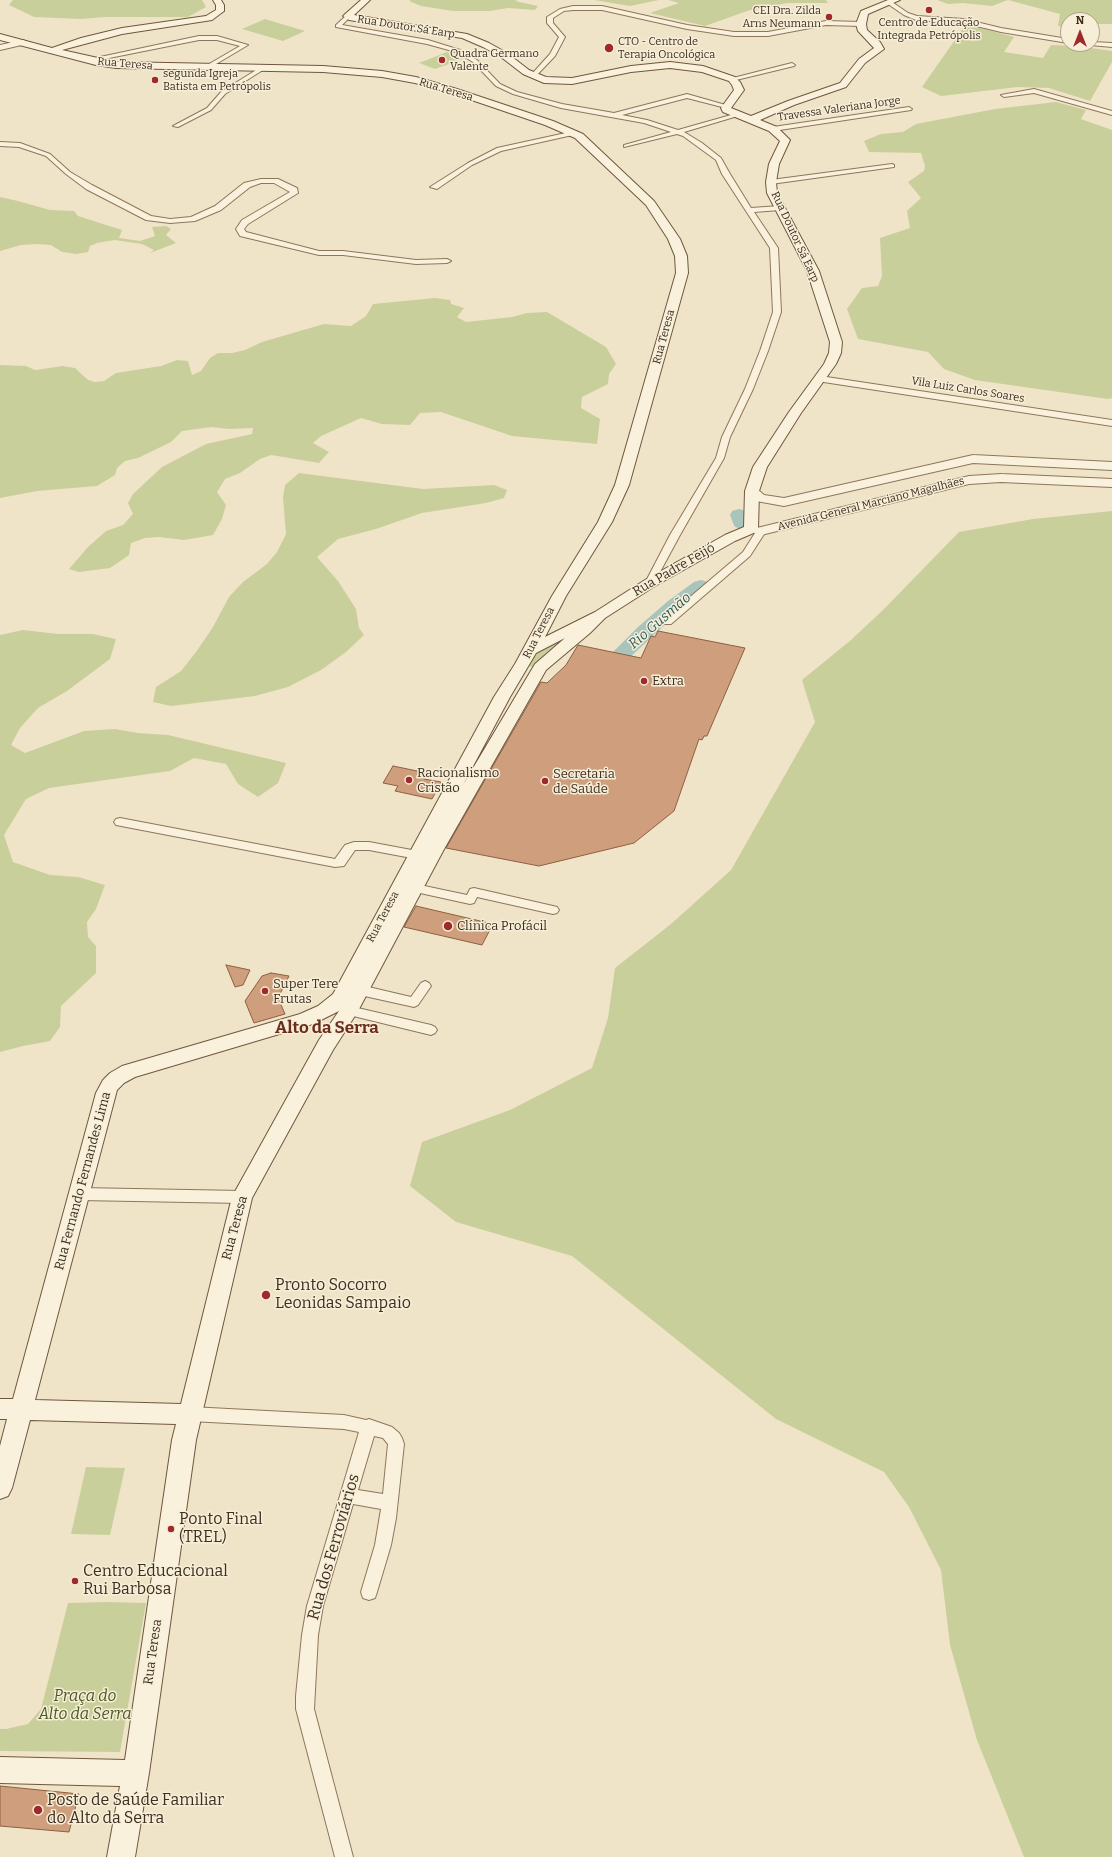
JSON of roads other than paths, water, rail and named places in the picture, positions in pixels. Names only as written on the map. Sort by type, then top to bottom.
[{"type":"main road","points":[[54,50],[84,40],[122,31],[209,18],[220,11],[220,5],[217,0]]},
{"type":"main road","points":[[346,17],[366,0]]},
{"type":"main road","points":[[751,120],[791,103],[843,85],[851,77],[862,61],[879,49],[877,44],[863,31],[861,24],[862,17],[868,10],[893,2]]},
{"type":"main road","name":"Rua Doutor Sá Earp","points":[[346,17],[464,36],[492,48],[533,76],[544,80],[572,81],[631,69],[682,65],[709,70],[732,79]]},
{"type":"main road","name":"Rua Teresa","points":[[0,37],[89,60],[116,65],[358,71],[416,80],[549,123],[575,133],[606,159],[650,203],[674,239],[681,256],[682,272],[622,484],[605,522],[559,596],[531,661],[519,700],[360,990],[326,1045],[242,1197],[190,1414],[171,1529],[136,1773],[121,1857]]},
{"type":"main road","points":[[732,79],[737,84],[739,90],[726,106],[727,110],[733,116],[751,120],[773,129]]},
{"type":"main road","name":"Rua Doutor Sá Earp","points":[[756,530],[751,508],[752,491],[760,467],[795,412],[820,379],[835,353],[836,342],[813,270],[772,192],[771,182],[774,164],[785,140],[773,129]]},
{"type":"main road","name":"Rua Padre Feijó","points":[[531,661],[585,630],[600,615],[650,583],[730,538],[756,530]]},
{"type":"main road","name":"Rua Teresa","points":[[306,1019],[325,1012],[340,998],[502,697],[531,661]]},
{"type":"main road","points":[[306,1019],[320,1030],[326,1045]]},
{"type":"main road","name":"Rua Fernando Fernandes Lima","points":[[0,1488],[10,1409],[80,1194],[106,1093],[110,1085],[117,1078],[130,1071],[306,1019]]},
{"type":"main road","points":[[10,1409],[190,1414]]},
{"type":"main road","points":[[0,1770],[136,1773]]},
{"type":"street","points":[[893,2],[906,14],[916,18],[964,20],[1001,30],[1060,40]]},
{"type":"street","points":[[533,76],[553,55],[562,37],[550,23],[550,17],[562,10],[573,8],[602,8],[706,31],[734,34],[768,34],[826,23],[861,24]]},
{"type":"street","points":[[346,17],[338,25],[428,42],[458,51],[475,61],[498,85],[514,92],[561,106],[645,121],[677,132],[700,144],[719,159],[749,210],[774,248],[777,312],[749,389],[726,437],[720,458],[650,583]]},
{"type":"street","points":[[364,30],[376,22]]},
{"type":"street","points":[[89,60],[199,38],[217,38],[245,45],[206,68]]},
{"type":"street","points":[[0,48],[23,42]]},
{"type":"street","points":[[1100,44],[1112,45]]},
{"type":"street","points":[[732,79],[792,65]]},
{"type":"street","points":[[176,126],[209,109],[223,93],[262,68]]},
{"type":"street","points":[[1004,95],[1034,91],[1112,113]]},
{"type":"street","points":[[617,114],[687,96],[700,98],[726,106]]},
{"type":"street","name":"Travessa Valeriana Jorge","points":[[773,129],[909,108]]},
{"type":"street","points":[[626,146],[733,116]]},
{"type":"street","points":[[434,187],[470,164],[499,149],[575,133]]},
{"type":"street","points":[[0,144],[20,145],[48,154],[68,173],[89,187],[149,218],[178,221],[192,219],[218,208],[247,185],[261,181],[275,181],[291,188],[294,190],[294,193],[245,222],[240,229],[243,234],[319,253],[343,253],[416,262],[447,261]]},
{"type":"street","points":[[771,182],[892,166]]},
{"type":"street","points":[[749,210],[780,208]]},
{"type":"street","name":"Vila Luiz Carlos Soares","points":[[820,379],[1112,423]]},
{"type":"street","name":"Avenida General Marciano Magalhães","points":[[751,508],[784,502],[973,459],[1112,466]]},
{"type":"street","name":"Avenida General Marciano Magalhães","points":[[756,530],[969,480],[1001,478],[1112,483]]},
{"type":"street","name":"Avenida General Marciano Magalhães","points":[[752,491],[760,498],[784,502]]},
{"type":"street","points":[[667,622],[735,566],[747,554],[756,530]]},
{"type":"street","points":[[120,822],[335,863],[340,863],[348,848],[354,846],[369,846],[417,855]]},
{"type":"street","points":[[415,888],[470,900],[474,892],[553,910]]},
{"type":"street","points":[[360,990],[414,1002],[425,986]]},
{"type":"street","points":[[348,1011],[431,1030]]},
{"type":"street","points":[[80,1194],[242,1197]]},
{"type":"street","points":[[190,1414],[344,1422],[368,1426],[387,1432],[394,1438],[396,1444],[390,1503],[383,1545],[369,1592]]},
{"type":"street","name":"Rua dos Ferroviários","points":[[344,1857],[305,1709],[305,1696],[314,1606],[368,1426]]},
{"type":"street","points":[[348,1496],[390,1503]]},
{"type":"waterway","points":[[739,515],[742,523]]},
{"type":"waterway","name":"Rio Gusmão","points":[[620,656],[645,631],[675,605],[701,586]]},
{"type":"place","name":"Centro de Educação Integrada Petrópolis","points":[[929,10]]},
{"type":"place","name":"CEI Dra. Zilda Arns Neumann","points":[[829,17]]},
{"type":"place","name":"CTO - Centro de Terapia Oncológica","points":[[609,48]]},
{"type":"place","name":"Quadra Germano Valente","points":[[442,60]]},
{"type":"place","name":"segunda Igreja Batista em Petrópolis","points":[[155,80]]},
{"type":"place","name":"Extra","points":[[644,681]]},
{"type":"place","name":"Racionalismo Cristão","points":[[409,780]]},
{"type":"place","name":"Secretaria de Saúde","points":[[545,781]]},
{"type":"place","name":"Clínica Profácil","points":[[448,926]]},
{"type":"place","name":"Super Tere Frutas","points":[[265,991]]},
{"type":"place","name":"Pronto Socorro Leonidas Sampaio","points":[[266,1295]]},
{"type":"place","name":"Ponto Final (TREL)","points":[[171,1529]]},
{"type":"place","name":"Centro Educacional Rui Barbosa","points":[[75,1581]]},
{"type":"place","name":"Posto de Saúde Familiar do Alto da Serra","points":[[38,1810]]},
{"type":"district","name":"Alto da Serra","points":[[327,1028]]},
{"type":"park label","name":"Praça do Alto da Serra","points":[[85,1706]]}]
